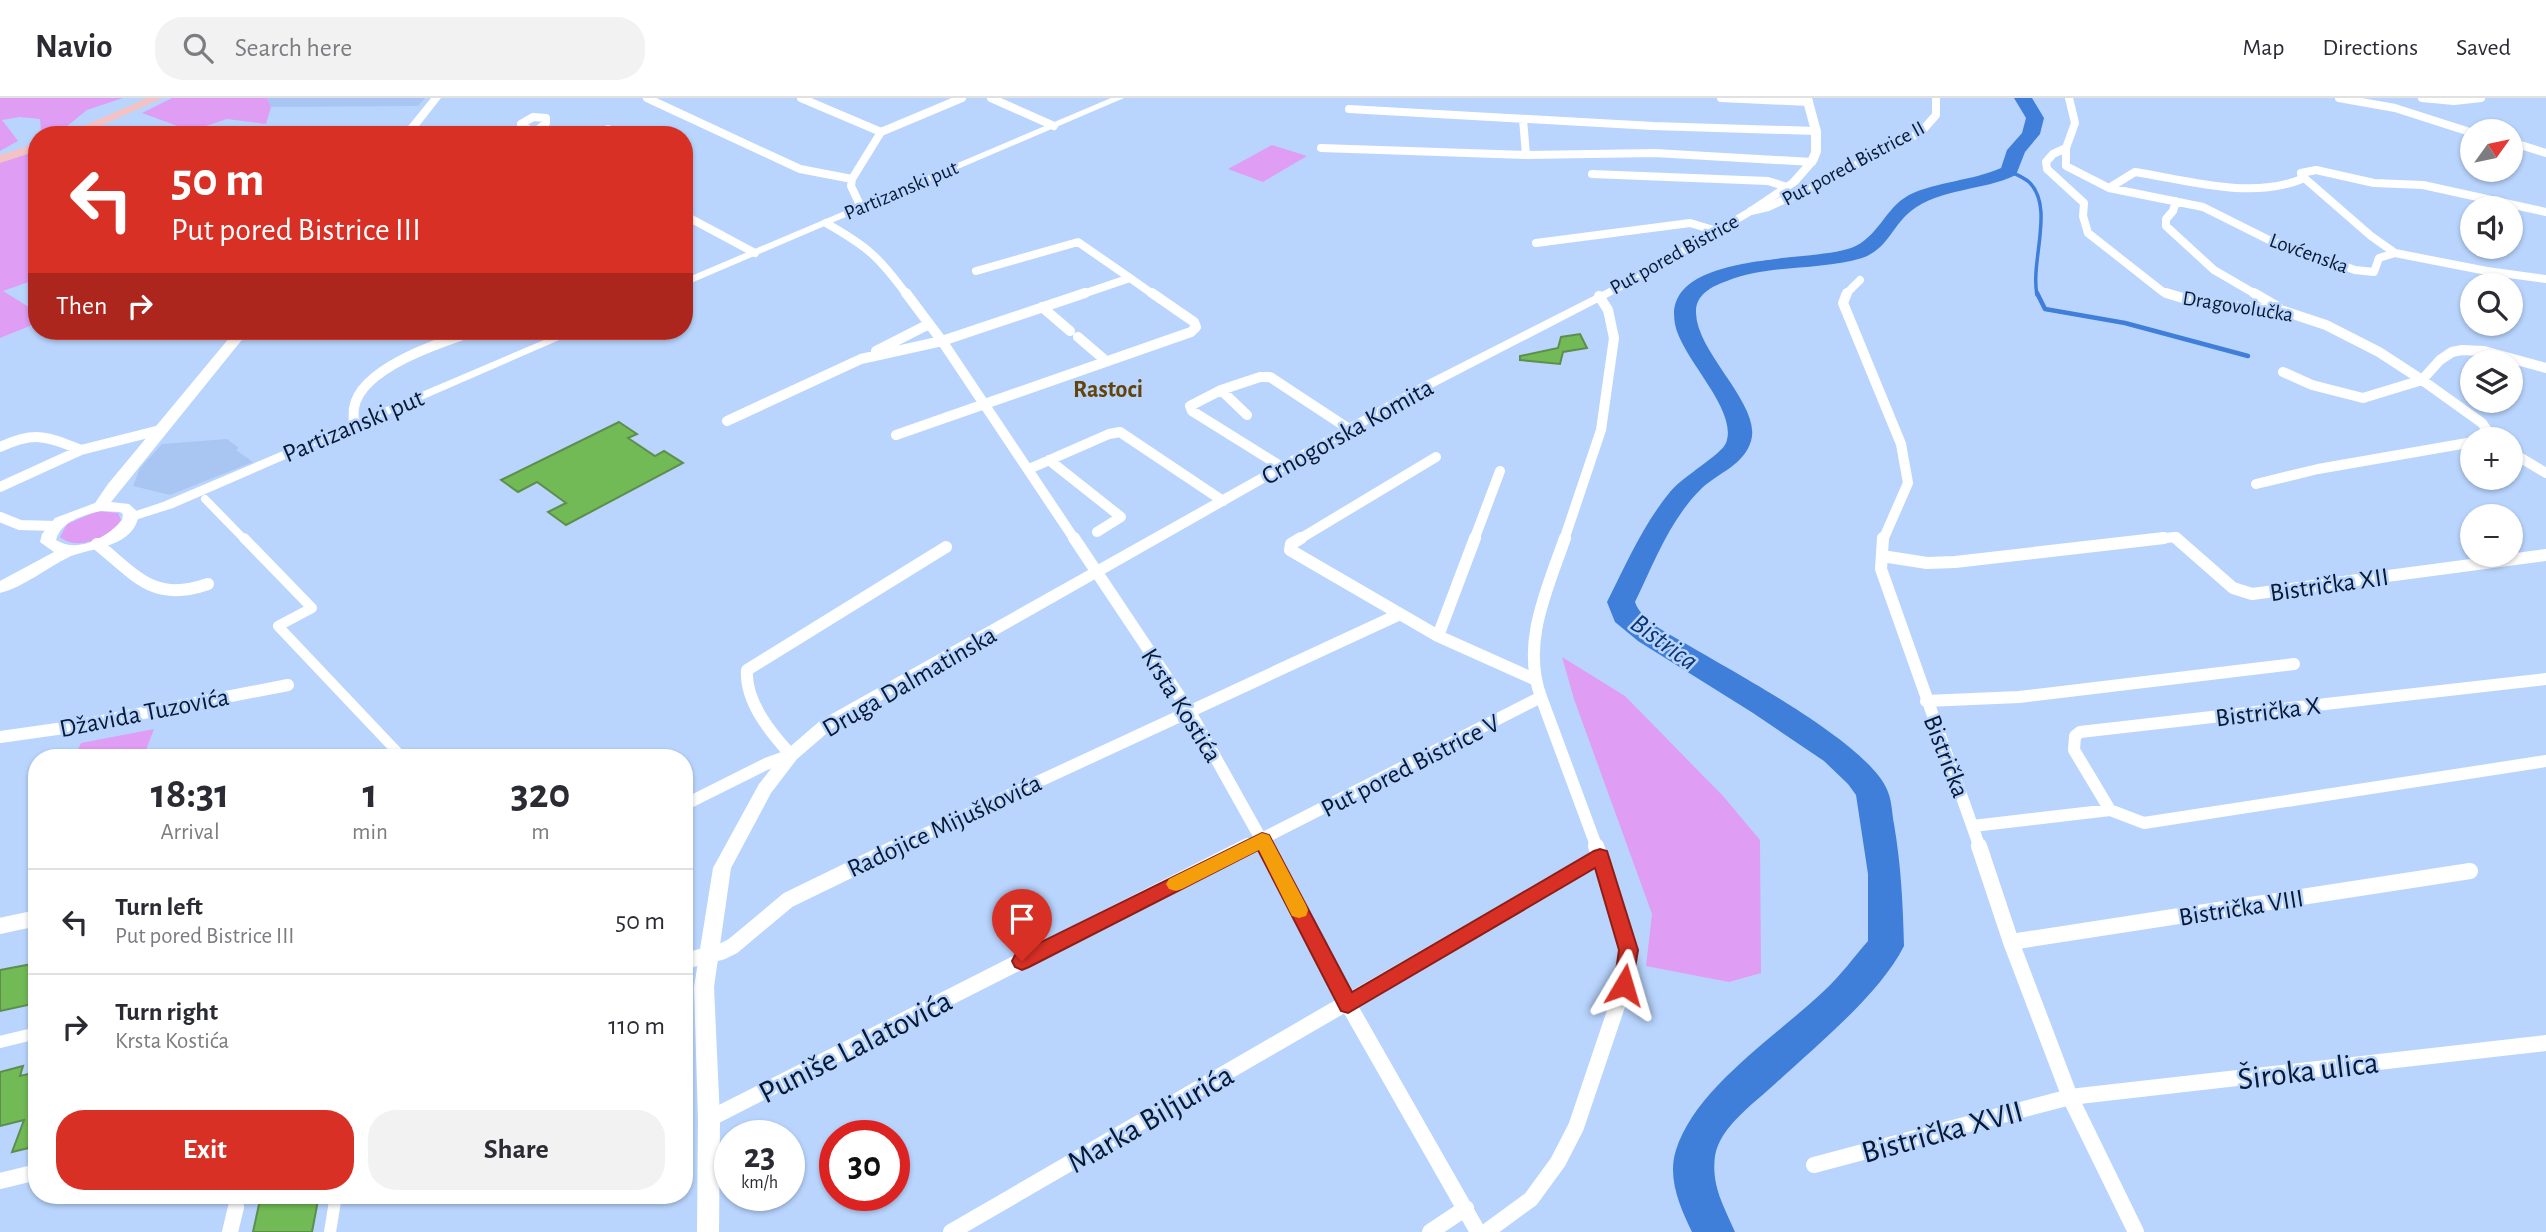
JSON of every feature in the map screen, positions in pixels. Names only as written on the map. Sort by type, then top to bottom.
[{"type":"main road","points":[[90,126],[157,98]]},
{"type":"main road","points":[[413,126],[436,98]]},
{"type":"main road","points":[[0,159],[28,149]]},
{"type":"main road","points":[[101,506],[113,487],[235,340]]},
{"type":"main road","points":[[0,579],[27,562],[48,542],[49,533],[74,514],[101,506],[124,507],[132,517],[122,531],[97,544],[70,550],[0,588]]},
{"type":"main road","points":[[48,542],[55,548],[70,550]]},
{"type":"street","points":[[647,98],[800,169],[852,179]]},
{"type":"street","points":[[658,103],[671,98]]},
{"type":"street","points":[[801,98],[881,132]]},
{"type":"street","points":[[861,207],[851,186],[852,179],[881,132],[962,98]]},
{"type":"street","points":[[991,98],[1054,126]]},
{"type":"street","name":"Partizanski put","points":[[693,279],[1119,98]]},
{"type":"street","points":[[1321,148],[1526,155],[1656,153],[1812,162],[1816,152],[1816,131],[1808,100],[1721,98]]},
{"type":"street","name":"Put pored Bistrice II","points":[[1751,211],[1768,207],[1810,188],[1922,132],[1936,115],[1936,98]]},
{"type":"street","name":"Dragovolučka","points":[[2069,98],[2075,123],[2066,148],[2053,154],[2046,162],[2047,169],[2084,203],[2083,216],[2088,233],[2150,284],[2183,300],[2284,311],[2334,329],[2379,352],[2422,380],[2484,427]]},
{"type":"street","points":[[2339,98],[2395,108],[2460,129]]},
{"type":"street","points":[[2422,98],[2454,101],[2481,98]]},
{"type":"street","points":[[1349,109],[1816,131]]},
{"type":"street","points":[[1523,119],[1526,155]]},
{"type":"street","points":[[2524,146],[2546,153]]},
{"type":"street","name":"Lovćenska","points":[[2066,148],[2066,166],[2109,188],[2214,211],[2269,240],[2362,272],[2374,272],[2379,258],[2395,253]]},
{"type":"street","name":"Put pored Bistrice","points":[[1534,679],[1531,652],[1536,621],[1601,430],[1614,338],[1608,310],[1599,296],[1637,278],[1751,211],[1790,185],[1812,162]]},
{"type":"street","points":[[2109,188],[2135,172],[2198,184],[2273,186],[2297,182],[2305,170],[2316,170],[2374,183],[2423,185],[2546,212]]},
{"type":"street","points":[[1592,174],[1768,181],[1810,188]]},
{"type":"street","points":[[2302,176],[2333,200],[2377,242],[2395,253],[2487,271],[2546,279]]},
{"type":"street","points":[[2176,201],[2173,211],[2166,219],[2166,226],[2214,270],[2284,311]]},
{"type":"street","points":[[693,220],[755,253]]},
{"type":"street","name":"Krsta Kostića","points":[[826,223],[863,244],[880,258],[942,341],[1190,712],[1262,840],[1348,1004],[1478,1232]]},
{"type":"street","points":[[1536,243],[1690,223],[1717,231]]},
{"type":"street","points":[[896,435],[1191,332],[1196,327],[1194,322],[1078,242],[976,271]]},
{"type":"street","points":[[861,359],[942,341],[1130,278]]},
{"type":"street","name":"Bistrička","points":[[1860,280],[1845,295],[1843,303],[1901,443],[1909,483],[1883,537],[1881,569],[2011,942],[2070,1097],[2136,1232]]},
{"type":"street","name":"Crnogorska Komita","points":[[1098,573],[1422,388],[1599,296]]},
{"type":"street","points":[[1042,307],[1106,361]]},
{"type":"street","points":[[727,421],[861,359],[929,324]]},
{"type":"street","points":[[438,344],[440,340]]},
{"type":"street","points":[[354,425],[351,416],[354,403],[371,382],[390,368],[449,340]]},
{"type":"street","name":"Partizanski put","points":[[132,517],[168,505],[552,340]]},
{"type":"street","points":[[2283,372],[2312,385],[2363,398],[2422,380],[2446,356],[2470,349],[2546,368]]},
{"type":"street","points":[[1282,467],[1191,410],[1192,404],[1221,390],[1260,377],[1270,377],[1349,429]]},
{"type":"street","points":[[1221,390],[1247,415]]},
{"type":"street","points":[[0,488],[81,450],[160,430]]},
{"type":"street","points":[[1029,469],[1109,434],[1120,432],[1223,501]]},
{"type":"street","points":[[0,447],[28,434],[40,433],[81,450]]},
{"type":"street","points":[[2256,484],[2460,444]]},
{"type":"street","points":[[1436,457],[1289,547],[1292,553],[1438,636],[1534,679],[1600,856],[1629,950],[1624,985],[1576,1127],[1558,1162],[1531,1199],[1486,1232]]},
{"type":"street","points":[[2523,459],[2546,473]]},
{"type":"street","points":[[1049,460],[1121,517],[1097,532]]},
{"type":"street","points":[[1438,636],[1500,471]]},
{"type":"street","points":[[205,499],[312,608],[278,626],[394,749]]},
{"type":"street","points":[[0,517],[20,525],[56,526]]},
{"type":"street","name":"Bistrička XII","points":[[1882,556],[1927,563],[1955,562],[2175,537],[2234,588],[2252,594],[2546,555]]},
{"type":"street","points":[[97,544],[152,588],[162,592],[182,592],[208,584]]},
{"type":"street","points":[[693,800],[766,764],[791,755],[775,739],[745,682],[747,670],[946,547]]},
{"type":"street","name":"Druga Dalmatinska","points":[[708,1232],[709,1119],[704,987],[722,868],[765,789],[791,755],[827,724],[1098,573]]},
{"type":"street","points":[[1190,712],[1400,614]]},
{"type":"street","points":[[1926,701],[2019,697],[2294,664]]},
{"type":"street","name":"Bistrička X","points":[[2110,810],[2074,750],[2075,736],[2080,732],[2546,679]]},
{"type":"street","name":"Džavida Tuzovića","points":[[0,737],[71,727],[288,685]]},
{"type":"street","name":"Put pored Bistrice V","points":[[1262,840],[1541,697]]},
{"type":"street","name":"Radojice Mijuškovića","points":[[693,959],[733,946],[788,900],[816,884],[1190,712]]},
{"type":"street","points":[[1973,827],[2110,810],[2144,823],[2546,761]]},
{"type":"street","name":"Puniše Lalatovića","points":[[709,1119],[1262,840]]},
{"type":"street","name":"Marka Biljurića","points":[[951,1232],[1600,856]]},
{"type":"street","name":"Bistrička VIII","points":[[2011,942],[2470,871]]},
{"type":"street","points":[[0,926],[28,920]]},
{"type":"street","points":[[0,1042],[28,1035]]},
{"type":"street","name":"Široka ulica","points":[[2070,1097],[2546,1043]]},
{"type":"street","name":"Bistrička XVII","points":[[1814,1165],[2070,1097]]},
{"type":"street","points":[[0,1181],[28,1174]]},
{"type":"street","points":[[330,1232],[335,1204]]},
{"type":"street","points":[[230,1232],[236,1207]]},
{"type":"street","points":[[1430,1232],[1466,1208]]},
{"type":"shaded area","points":[[0,98],[123,98],[87,110],[67,126],[41,126],[40,119],[20,117],[2,120],[18,141],[0,151]]},
{"type":"shaded area","points":[[172,98],[267,98],[271,107],[266,124],[227,119],[206,126],[177,126],[142,113]]},
{"type":"shaded area","points":[[267,98],[425,98],[418,106],[271,107]]},
{"type":"shaded area","points":[[1272,145],[1307,156],[1263,182],[1228,169]]},
{"type":"shaded area","points":[[28,149],[28,282],[3,291],[28,306],[28,327],[0,338],[0,159]]},
{"type":"shaded area","points":[[227,439],[239,448],[236,450],[253,462],[170,495],[133,486],[140,468],[162,444]]},
{"type":"shaded area","points":[[98,511],[118,513],[121,520],[102,537],[84,543],[67,541],[60,537],[67,524]]},
{"type":"shaded area","points":[[1562,657],[1625,696],[1723,796],[1760,840],[1761,973],[1729,982],[1646,966],[1652,914],[1574,699]]},
{"type":"shaded area","points":[[154,729],[146,749],[78,749],[81,743]]},
{"type":"building","points":[[1580,334],[1587,348],[1563,352],[1560,364],[1520,360],[1520,356],[1558,348],[1561,337]]},
{"type":"building","points":[[619,422],[637,434],[628,438],[655,456],[664,451],[683,463],[566,525],[548,512],[566,503],[537,482],[518,492],[501,480]]},
{"type":"building","points":[[28,965],[28,1005],[0,1011],[0,970]]},
{"type":"building","points":[[23,1066],[20,1076],[28,1074],[28,1148],[12,1152],[24,1120],[0,1126],[0,1072]]},
{"type":"building","points":[[259,1204],[317,1204],[312,1232],[253,1232]]},
{"type":"waterway","name":"Bistrica","points":[[1714,1232],[1696,1196],[1695,1152],[1716,1113],[1840,1000],[1886,946],[1885,874],[1872,792],[1859,775],[1835,753],[1764,705],[1648,634],[1625,615],[1621,602],[1670,511],[1691,484],[1729,456],[1739,441],[1736,416],[1728,398],[1693,343],[1686,326],[1684,310],[1690,295],[1703,284],[1721,276],[1742,270],[1856,253],[1874,244],[1898,213],[1916,200],[1928,194],[1983,181],[2009,171],[2016,150],[2031,134],[2035,118],[2023,98]]},
{"type":"waterway","points":[[2009,171],[2029,182],[2037,193],[2040,205],[2037,295]]},
{"type":"waterway","points":[[2037,293],[2045,309],[2125,323],[2248,356]]},
{"type":"slow traffic","points":[[1176,884],[1262,840],[1299,910]]},
{"type":"district","name":"Rastoci","points":[[1108,389]]},
{"type":"route","points":[[1022,961],[1262,840],[1348,1004],[1600,856],[1629,950],[1624,985]]}]
